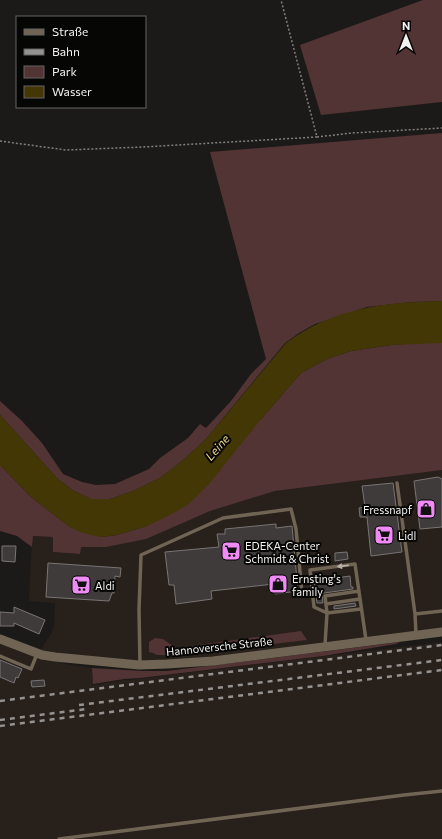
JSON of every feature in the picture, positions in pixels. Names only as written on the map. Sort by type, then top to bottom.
[{"type":"street","name":"Hannoversche Straße","points":[[0,639],[37,653],[62,658],[139,665],[213,661],[442,632]]},
{"type":"lane","points":[[398,483],[415,614],[416,635]]},
{"type":"lane","points":[[139,665],[141,555],[223,518],[291,509],[296,529],[302,594]]},
{"type":"lane","points":[[360,609],[327,613],[314,608],[310,570],[355,564],[360,609],[366,641]]},
{"type":"lane","points":[[324,646],[327,613],[325,596],[359,591]]},
{"type":"lane","points":[[326,604],[360,599]]},
{"type":"lane","points":[[415,614],[442,611]]},
{"type":"lane","points":[[0,656],[31,669],[37,653]]},
{"type":"lane","points":[[59,839],[404,794],[442,791]]},
{"type":"path","points":[[281,0],[317,137]]},
{"type":"path","points":[[0,141],[66,150],[317,137],[352,133],[442,128]]},
{"type":"shaded area","points":[[442,470],[442,630],[166,663],[38,656],[65,664],[92,668],[93,685],[442,642],[442,839],[0,839],[0,642],[37,655],[51,634],[54,626],[55,603],[29,601],[32,536],[53,537],[53,552],[80,554],[80,547],[106,547],[210,511],[275,491]]},
{"type":"green space","points":[[423,0],[442,0],[442,102],[321,115],[300,45]]},
{"type":"green space","points":[[442,133],[442,301],[412,302],[367,307],[315,324],[299,333],[285,343],[205,440],[182,461],[160,478],[133,491],[110,499],[91,499],[72,490],[57,478],[0,415],[0,401],[22,421],[42,443],[63,474],[82,482],[96,485],[115,484],[149,469],[160,458],[188,438],[200,424],[206,428],[231,401],[251,374],[266,359],[210,152]]},
{"type":"green space","points":[[442,343],[442,470],[275,491],[210,511],[146,539],[106,547],[81,547],[80,554],[53,552],[53,537],[33,536],[32,547],[17,536],[0,531],[0,465],[31,497],[70,527],[101,537],[117,535],[147,526],[262,418],[301,373],[327,359],[351,351],[391,345]]},
{"type":"green space","points":[[301,631],[307,640],[180,655],[157,655],[149,652],[149,642],[155,638],[163,639],[176,648]]},
{"type":"green space","points":[[400,642],[396,644],[323,656],[124,679],[93,684],[92,668],[167,671]]},
{"type":"water","name":"Leine","points":[[442,301],[442,343],[391,345],[351,351],[327,359],[301,373],[262,418],[209,484],[189,504],[147,526],[117,535],[101,537],[80,532],[70,527],[31,497],[0,465],[0,415],[57,478],[72,490],[91,499],[110,499],[133,491],[160,478],[182,461],[205,440],[286,343],[304,331],[322,322],[360,309],[400,303]]},
{"type":"building","points":[[438,477],[442,479],[442,527],[420,529],[414,481]]},
{"type":"building","name":"Lidl","points":[[393,483],[402,552],[371,556],[367,517],[360,517],[359,508],[365,507],[362,486]]},
{"type":"building","points":[[276,524],[276,528],[292,526],[298,591],[275,594],[274,584],[211,591],[212,599],[176,604],[174,585],[169,585],[165,552],[219,547],[217,534],[225,534],[225,529]]},
{"type":"building","points":[[2,546],[16,546],[15,562],[2,561]]},
{"type":"building","points":[[347,552],[348,559],[335,561],[335,553]]},
{"type":"building","name":"Aldi","points":[[48,563],[121,568],[120,577],[115,576],[114,593],[112,593],[109,601],[46,597]]},
{"type":"building","points":[[350,576],[351,587],[353,587],[353,589],[324,593],[322,595],[323,603],[317,603],[314,581]]},
{"type":"building","points":[[355,603],[356,606],[334,609],[334,606]]},
{"type":"building","points":[[14,607],[45,620],[39,634],[14,623],[14,626],[0,626],[0,612],[14,613]]},
{"type":"building","points":[[0,660],[22,669],[18,678],[16,677],[14,683],[0,677]]},
{"type":"building","points":[[44,680],[45,686],[32,687],[31,681]]},
{"type":"railway","points":[[0,701],[442,645]]},
{"type":"railway","points":[[79,705],[442,660]]},
{"type":"railway","points":[[0,726],[442,670]]},
{"type":"railway","points":[[0,720],[87,709]]},
{"type":"place","name":"Fressnapf","points":[[426,509]]},
{"type":"place","name":"Lidl","points":[[384,535]]},
{"type":"place","name":"EDEKA-Center Schmidt & Christ","points":[[231,551]]},
{"type":"place","name":"Ernsting's family","points":[[278,584]]},
{"type":"place","name":"Aldi","points":[[81,585]]}]
